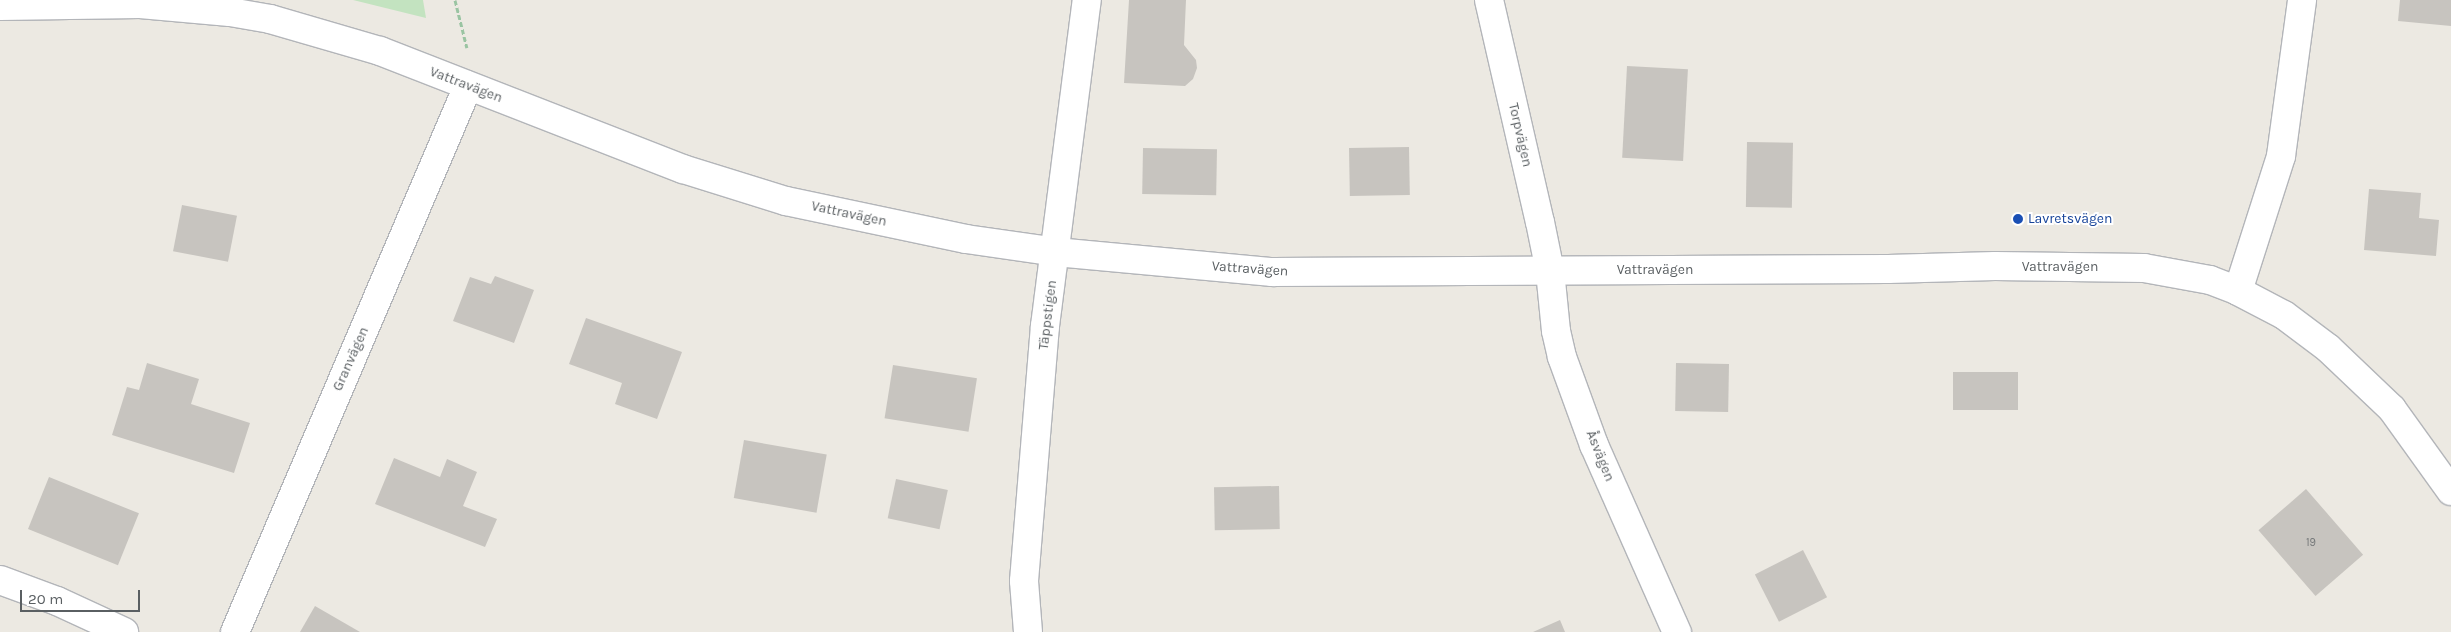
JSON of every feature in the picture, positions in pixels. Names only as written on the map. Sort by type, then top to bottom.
[{"type":"street","name":"Täppstigen","points":[[1028,632],[1024,581],[1045,326],[1056,252],[1086,0]]},
{"type":"street","name":"Torpvägen","points":[[1489,0],[1550,271]]},
{"type":"street","points":[[2238,292],[2281,156],[2302,0]]},
{"type":"street","name":"Vattravägen","points":[[0,6],[140,4],[230,12],[270,18],[380,51],[683,169],[786,201],[966,239],[1056,252],[1272,272],[1888,269],[1994,266],[2144,268],[2210,280],[2284,315],[2328,348],[2392,409],[2451,491]]},
{"type":"street","name":"Granvägen","points":[[235,632],[468,86]]},
{"type":"street","name":"Åsvägen","points":[[1550,271],[1556,332],[1562,357],[1594,445],[1677,632]]},
{"type":"street","points":[[0,580],[57,601],[124,632]]},
{"type":"path","points":[[455,0],[469,55],[468,86]]},
{"type":"green space","points":[[353,0],[423,0],[426,18]]},
{"type":"building","points":[[1129,0],[1186,0],[1184,45],[1196,60],[1197,68],[1193,79],[1185,86],[1124,83]]},
{"type":"building","points":[[2400,0],[2451,0],[2451,26],[2398,21]]},
{"type":"building","points":[[1627,66],[1688,69],[1683,161],[1622,158]]},
{"type":"building","points":[[1747,142],[1793,143],[1792,208],[1746,207]]},
{"type":"building","points":[[1409,147],[1410,195],[1350,196],[1349,148]]},
{"type":"building","points":[[1143,148],[1217,149],[1216,195],[1142,194]]},
{"type":"building","points":[[2369,189],[2421,193],[2419,218],[2439,220],[2436,256],[2364,250]]},
{"type":"building","points":[[182,205],[237,216],[228,262],[173,251]]},
{"type":"building","points":[[495,276],[534,290],[514,343],[453,321],[470,277],[491,284]]},
{"type":"building","points":[[586,318],[682,352],[657,419],[615,404],[622,383],[569,364]]},
{"type":"building","points":[[147,363],[199,379],[191,404],[250,423],[234,473],[112,435],[127,387],[139,390]]},
{"type":"building","points":[[1676,363],[1729,364],[1728,412],[1675,411]]},
{"type":"building","points":[[893,365],[977,378],[969,432],[885,418]]},
{"type":"building","points":[[1953,372],[2018,372],[2018,410],[1953,410]]},
{"type":"building","points":[[744,440],[827,455],[816,513],[734,498]]},
{"type":"building","points":[[394,458],[440,477],[447,459],[477,472],[463,506],[497,519],[485,547],[375,504]]},
{"type":"building","points":[[49,477],[139,513],[118,565],[28,529]]},
{"type":"building","points":[[896,479],[948,490],[940,529],[888,518]]},
{"type":"building","points":[[1279,486],[1280,529],[1215,530],[1214,487]]},
{"type":"building","points":[[2306,489],[2363,555],[2316,596],[2258,530]]},
{"type":"building","points":[[1803,550],[1827,597],[1779,622],[1755,575]]},
{"type":"building","points":[[315,606],[360,632],[300,632]]},
{"type":"building","points":[[1560,620],[1565,632],[1533,632]]},
{"type":"place","name":"Lavretsvägen","points":[[2018,219]]}]
